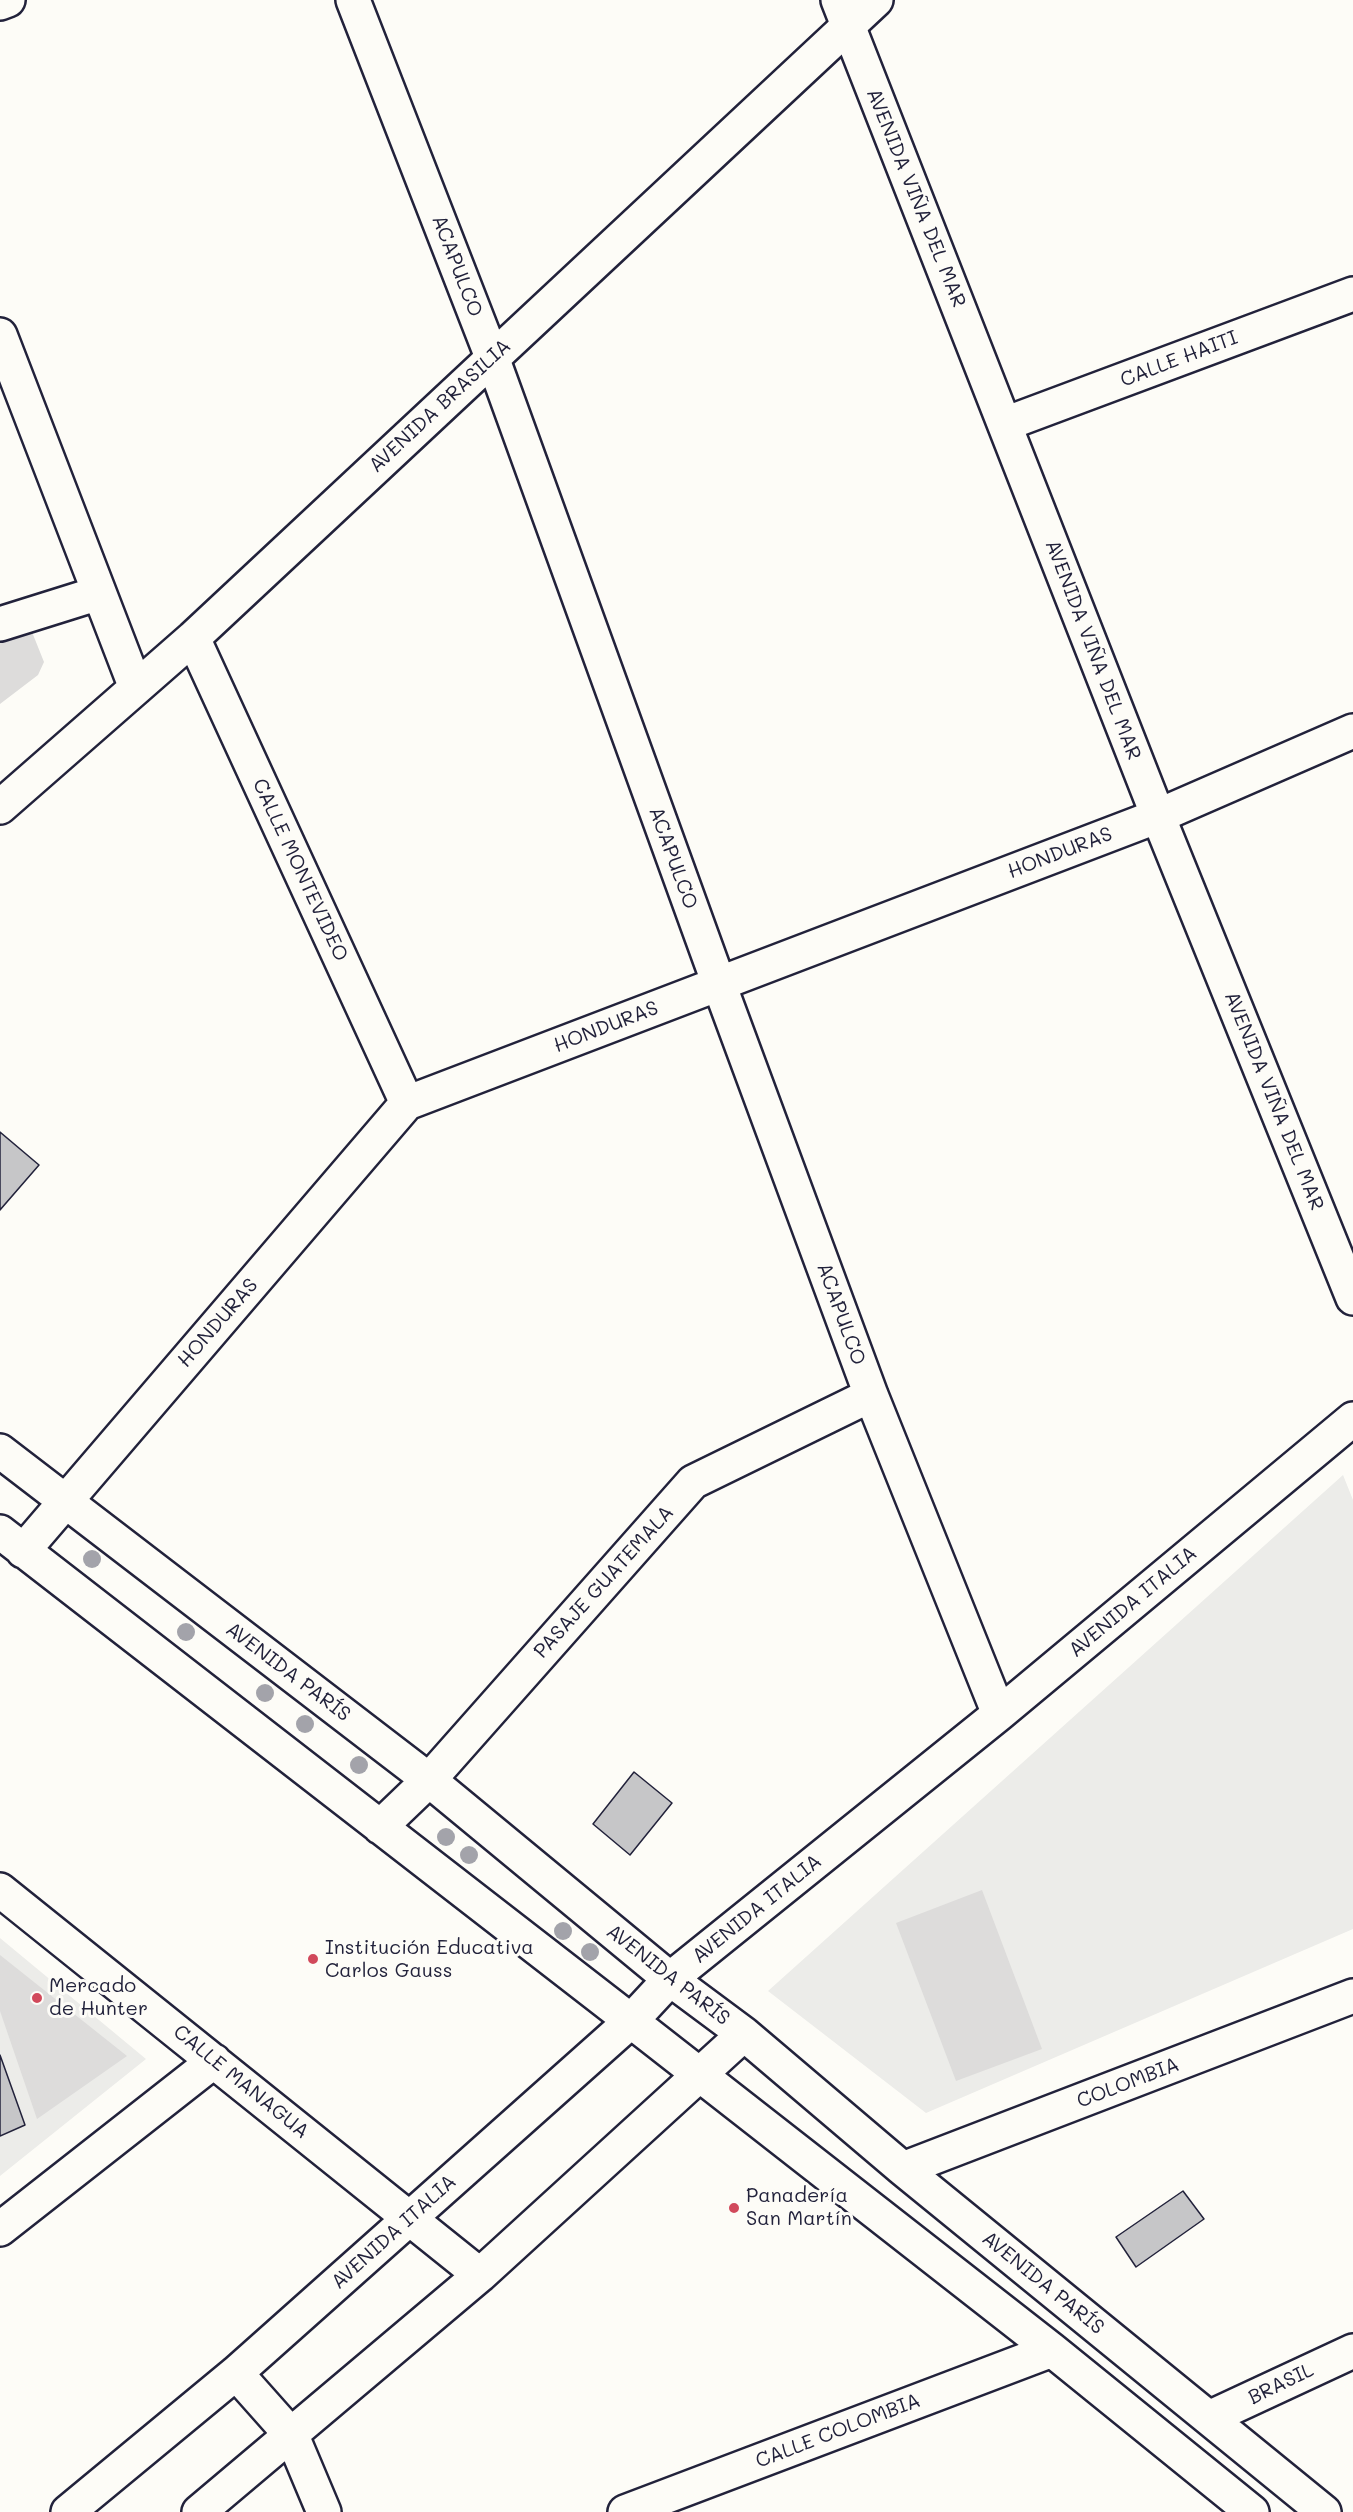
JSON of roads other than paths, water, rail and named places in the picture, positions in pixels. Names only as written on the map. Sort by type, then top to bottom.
[{"type":"street","points":[[0,3],[8,0]]},
{"type":"street","name":"ACAPULCO","points":[[353,0],[492,357],[719,984],[871,1395],[999,1714]]},
{"type":"street","name":"AVENIDA BRASILIA","points":[[0,807],[193,638],[492,357],[843,13],[876,0]]},
{"type":"street","name":"AVENIDA VIÑA DEL MAR","points":[[843,13],[1158,816],[1353,1298]]},
{"type":"street","name":"CALLE HAITI","points":[[1005,424],[1353,294]]},
{"type":"street","points":[[0,335],[136,688]]},
{"type":"street","points":[[0,624],[99,593]]},
{"type":"street","name":"CALLE MONTEVIDEO","points":[[193,638],[407,1103]]},
{"type":"street","name":"HONDURAS","points":[[12,1541],[65,1502],[407,1103],[1158,816],[1353,731]]},
{"type":"street","name":"PASAJE GUATEMALA","points":[[380,1827],[429,1780],[693,1482],[871,1395]]},
{"type":"street","name":"AVENIDA ITALIA","points":[[68,2512],[236,2373],[631,2021],[670,1979],[999,1714],[1353,1419]]},
{"type":"street","name":"AVENIDA PARÍS","points":[[0,1451],[429,1780],[670,1979],[744,2034],[903,2169],[1324,2512]]},
{"type":"street","points":[[12,1541],[1052,2350],[1252,2512]]},
{"type":"street","name":"CALLE MANAGUA","points":[[0,1890],[480,2275]]},
{"type":"street","name":"COLOMBIA","points":[[903,2169],[1353,1996]]},
{"type":"street","points":[[199,2512],[292,2436],[480,2275],[700,2077],[744,2034]]},
{"type":"street","points":[[0,2229],[214,2061]]},
{"type":"street","name":"CALLE COLOMBIA","points":[[625,2512],[1052,2350]]},
{"type":"street","name":"BRASIL","points":[[1209,2418],[1353,2351]]},
{"type":"street","points":[[236,2373],[292,2436],[324,2512]]},
{"type":"place","name":"Institución Educativa Carlos Gauss","points":[[313,1959]]},
{"type":"place","name":"Mercado de Hunter","points":[[37,1998]]},
{"type":"place","name":"Panadería San Martín","points":[[734,2208]]}]
